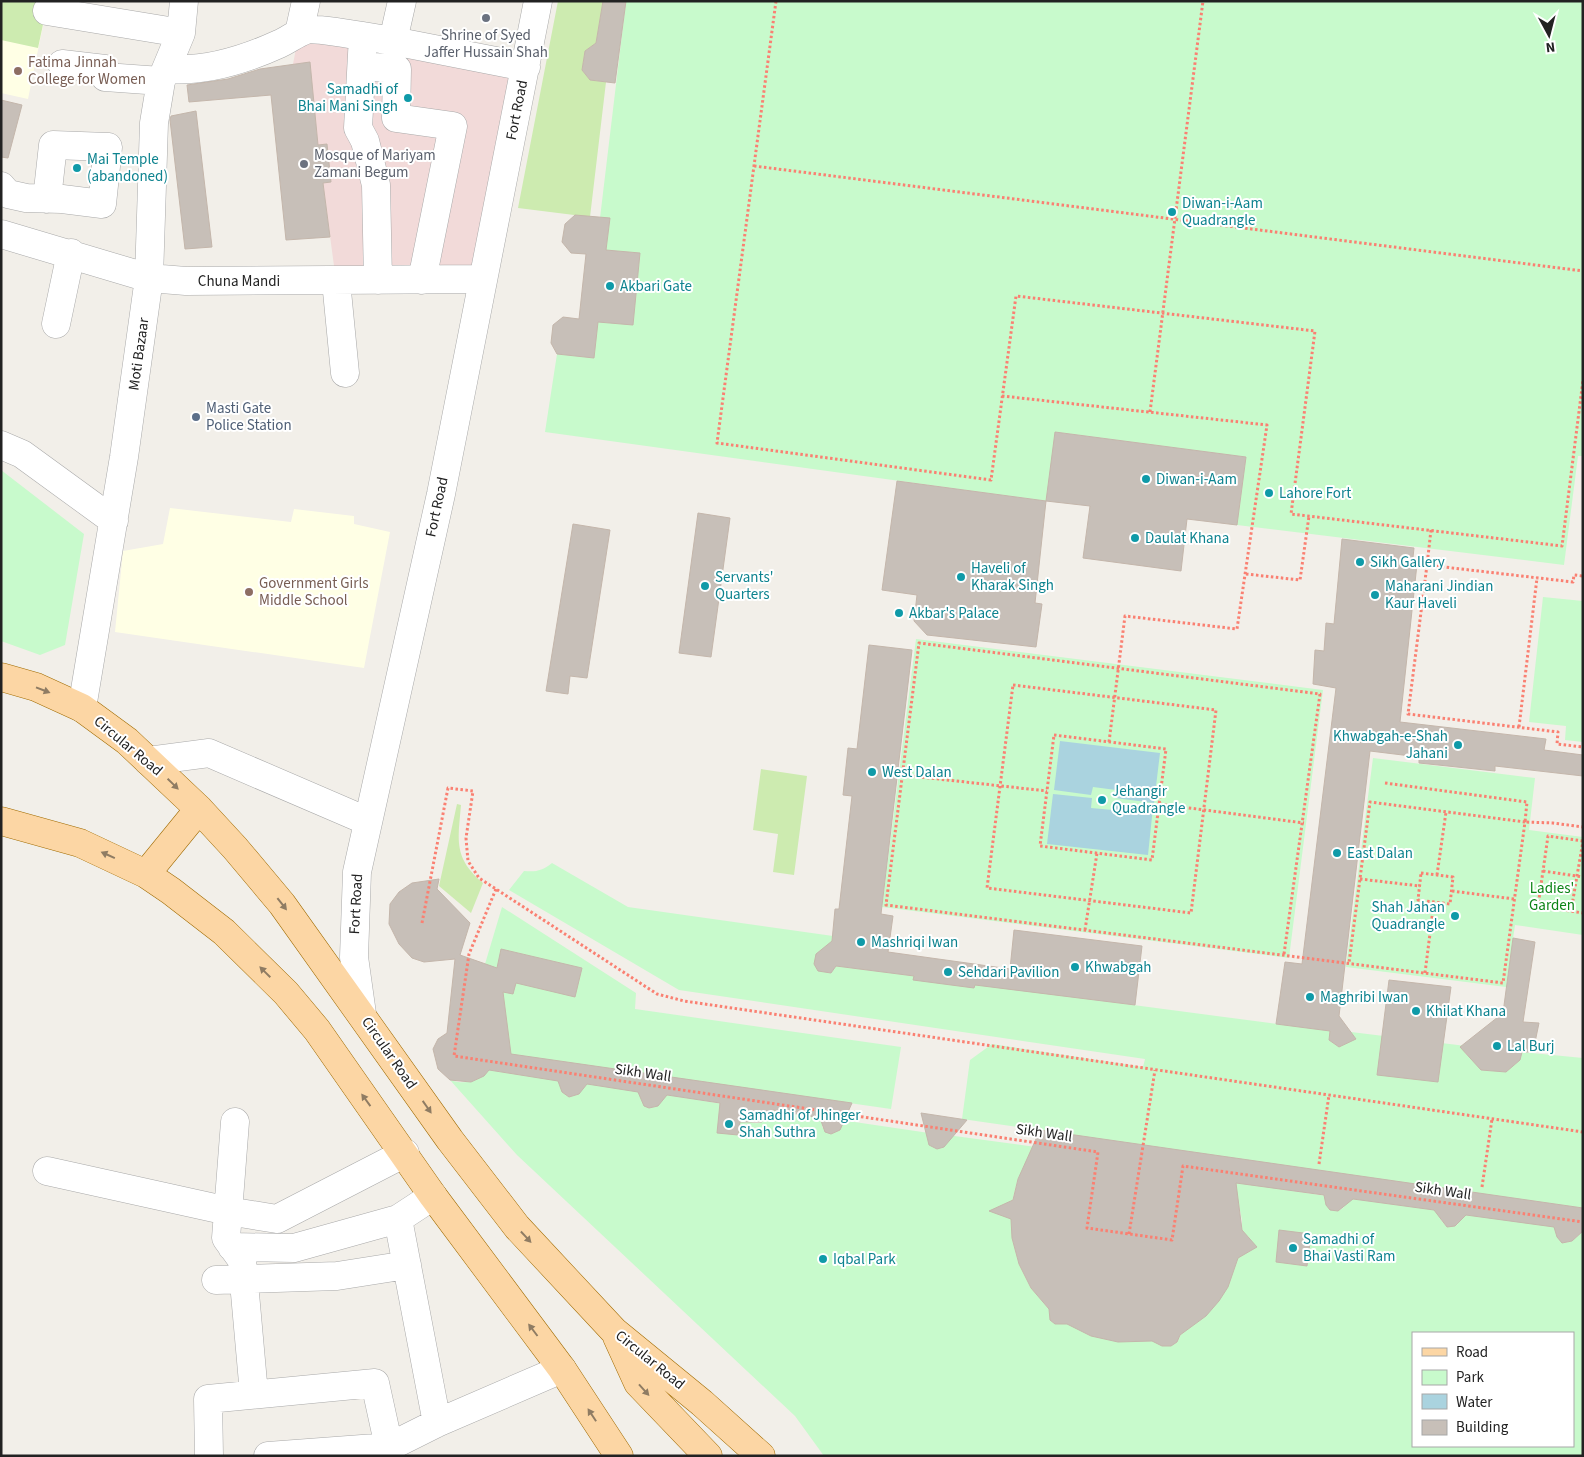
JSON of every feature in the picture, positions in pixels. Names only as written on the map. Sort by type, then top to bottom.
[{"type":"main road","name":"Circular Road","points":[[1,678],[36,687],[82,708],[127,741],[199,809],[282,904],[450,1140],[517,1227],[614,1331],[702,1403],[761,1456]]},
{"type":"main road","points":[[146,874],[199,809]]},
{"type":"main road","points":[[1,821],[80,844],[146,874],[224,932],[286,993],[317,1030],[405,1153],[433,1196],[562,1369],[613,1452]]},
{"type":"main road","points":[[614,1331],[638,1383],[708,1456]]},
{"type":"street","name":"Moti Bazaar","points":[[82,708],[114,521],[149,278],[154,124],[164,75],[181,33],[184,1]]},
{"type":"street","points":[[299,33],[306,1]]},
{"type":"street","points":[[393,41],[402,1]]},
{"type":"street","name":"Fort Road","points":[[362,1014],[354,957],[357,872],[441,494],[538,1]]},
{"type":"street","points":[[47,11],[181,33]]},
{"type":"street","points":[[62,64],[105,69],[105,77],[164,75],[184,70],[207,68],[233,61],[278,44],[307,29],[393,41],[526,67]]},
{"type":"street","points":[[363,36],[358,128],[365,141],[376,186],[378,280]]},
{"type":"street","points":[[362,66],[397,69],[396,118],[453,126],[422,280]]},
{"type":"street","points":[[1,186],[8,194],[26,198],[47,199]]},
{"type":"street","name":"Chuna Mandi","points":[[1,234],[71,253],[149,278],[186,281],[483,279]]},
{"type":"street","points":[[56,324],[71,253]]},
{"type":"street","points":[[336,280],[345,373]]},
{"type":"street","points":[[1,445],[22,454],[114,521]]},
{"type":"street","points":[[148,761],[209,753],[367,822]]},
{"type":"street","points":[[235,1122],[226,1238],[242,1260],[254,1394]]},
{"type":"street","points":[[47,1171],[228,1211],[277,1219],[405,1153]]},
{"type":"street","points":[[322,1196],[337,1276]]},
{"type":"street","points":[[232,1246],[294,1248],[398,1219],[433,1196]]},
{"type":"street","points":[[398,1219],[437,1423]]},
{"type":"street","points":[[216,1280],[337,1276],[407,1265]]},
{"type":"street","points":[[268,1456],[390,1451],[437,1423],[562,1369]]},
{"type":"street","points":[[209,1456],[208,1399],[375,1383],[390,1451]]},
{"type":"path","points":[[776,1],[717,443],[990,480],[1016,296],[1162,312],[1315,332],[1291,514],[1562,546],[1583,380]]},
{"type":"path","points":[[1150,412],[1203,1]]},
{"type":"path","points":[[754,166],[1583,271]]},
{"type":"path","points":[[1002,396],[1267,425],[1237,629],[1125,616],[1109,742]]},
{"type":"path","points":[[1246,574],[1300,580],[1309,516]]},
{"type":"path","points":[[1431,530],[1408,714],[1558,732],[1556,744],[1583,747]]},
{"type":"path","points":[[1427,565],[1573,582],[1574,575],[1583,576]]},
{"type":"path","points":[[1518,727],[1537,578]]},
{"type":"path","points":[[1284,954],[1304,823],[1320,694],[919,643],[886,905],[1085,930],[1349,962],[1503,983],[1527,802],[1385,783]]},
{"type":"path","points":[[1013,684],[1216,710],[1190,913],[987,888],[1000,786],[1013,684]]},
{"type":"path","points":[[1054,736],[1166,749],[1152,860],[1040,846],[1047,792],[1054,736]]},
{"type":"path","points":[[902,775],[1047,792]]},
{"type":"path","points":[[422,923],[448,788],[473,791],[466,838],[468,861],[479,878],[657,994],[675,999],[1583,1132]]},
{"type":"path","points":[[1349,962],[1370,802],[1525,822],[1583,827]]},
{"type":"path","points":[[1159,804],[1304,823]]},
{"type":"path","points":[[1437,875],[1446,812]]},
{"type":"path","points":[[1571,911],[1583,841],[1548,836],[1538,906],[1583,913]]},
{"type":"path","points":[[1085,930],[1097,853]]},
{"type":"path","points":[[1543,871],[1583,877]]},
{"type":"path","points":[[1421,873],[1437,875],[1454,877],[1450,904],[1418,900],[1421,873]]},
{"type":"path","points":[[1360,879],[1420,886]]},
{"type":"path","name":"Sikh Wall","points":[[496,889],[469,954],[454,1056],[1098,1152],[1087,1228],[1172,1240],[1182,1166],[1583,1222]]},
{"type":"path","points":[[1452,891],[1514,899]]},
{"type":"path","points":[[1425,973],[1434,902]]},
{"type":"path","points":[[1129,1234],[1154,1070]]},
{"type":"path","points":[[1318,1164],[1329,1095]]},
{"type":"path","points":[[1482,1187],[1492,1119]]},
{"type":"shaded area","name":"Fatima Jinnah College for Women","points":[[1,1],[48,1],[28,99],[1,93]]},
{"type":"shaded area","points":[[301,23],[526,67],[483,279],[336,281],[323,183],[331,182],[327,144],[318,145],[310,63],[293,64]]},
{"type":"shaded area","name":"Government Girls Middle School","points":[[170,508],[291,522],[294,509],[354,516],[354,524],[390,532],[364,668],[115,632],[123,551],[163,544]]},
{"type":"green space","points":[[2,1],[48,1],[38,48],[1,40]]},
{"type":"green space","points":[[558,1],[603,1],[596,43],[585,51],[582,70],[590,80],[606,82],[590,217],[518,208]]},
{"type":"green space","points":[[626,1],[1583,1],[1583,456],[1578,456],[1564,565],[1237,525],[1246,457],[1056,432],[1046,501],[545,432],[557,354],[594,358],[598,322],[633,324],[640,253],[606,250],[610,219],[600,218]]},
{"type":"green space","points":[[1,470],[84,534],[65,645],[40,655],[1,641]]},
{"type":"green space","points":[[1543,597],[1583,601],[1583,742],[1565,740],[1566,726],[1529,722]]},
{"type":"green space","points":[[916,639],[1323,690],[1289,958],[882,907]]},
{"type":"green space","name":"Ladies' Garden","points":[[1373,758],[1535,778],[1529,830],[1583,837],[1583,935],[1515,925],[1506,987],[1346,967]]},
{"type":"green space","points":[[761,769],[807,776],[794,875],[773,872],[778,834],[753,830]]},
{"type":"green space","points":[[457,804],[461,805],[459,838],[462,857],[473,874],[483,883],[471,913],[439,886]]},
{"type":"green space","points":[[552,863],[628,907],[833,936],[830,949],[814,964],[819,971],[831,973],[836,966],[914,976],[974,988],[975,984],[1330,1031],[1329,1040],[1339,1047],[1349,1042],[1351,1032],[1466,1046],[1465,1053],[1482,1070],[1506,1072],[1520,1060],[1522,1052],[1583,1058],[1583,1208],[962,1119],[970,1060],[992,1044],[1143,1067],[1145,1059],[679,990],[509,890],[524,871],[539,870]]},
{"type":"green space","points":[[502,907],[636,993],[635,1009],[901,1047],[891,1109],[492,1052],[485,964]]},
{"type":"green space","name":"Iqbal Park","points":[[489,1070],[562,1081],[562,1092],[569,1097],[579,1094],[581,1083],[643,1092],[641,1100],[649,1108],[658,1106],[661,1094],[748,1108],[749,1121],[753,1123],[759,1123],[764,1119],[766,1109],[823,1118],[822,1127],[831,1134],[840,1130],[841,1120],[929,1133],[929,1144],[937,1149],[944,1147],[947,1135],[1036,1147],[1018,1179],[1012,1202],[1004,1204],[1001,1208],[1011,1218],[1012,1238],[1019,1264],[1031,1288],[1049,1309],[1050,1320],[1055,1324],[1066,1323],[1091,1336],[1118,1342],[1155,1341],[1162,1346],[1171,1346],[1177,1342],[1181,1334],[1206,1316],[1228,1287],[1239,1254],[1249,1252],[1253,1246],[1248,1236],[1242,1235],[1242,1220],[1234,1182],[1327,1196],[1326,1205],[1333,1211],[1344,1207],[1345,1198],[1442,1211],[1441,1220],[1447,1227],[1457,1225],[1461,1219],[1460,1214],[1557,1227],[1557,1237],[1564,1243],[1572,1241],[1583,1231],[1583,1456],[824,1456],[795,1416],[517,1155],[450,1080],[466,1082],[481,1077]]},
{"type":"water","points":[[1060,741],[1160,753],[1154,803],[1115,798],[1116,790],[1093,787],[1091,795],[1054,790]]},
{"type":"water","points":[[1053,794],[1092,798],[1091,808],[1113,810],[1114,803],[1153,807],[1148,855],[1047,844]]},
{"type":"building","points":[[603,1],[626,1],[615,83],[590,80],[582,70],[585,51],[596,43]]},
{"type":"building","name":"Mosque of Mariyam Zamani Begum","points":[[310,62],[318,145],[327,144],[331,182],[323,183],[330,237],[286,240],[271,95],[189,102],[187,85],[228,79],[260,69]]},
{"type":"building","points":[[1,100],[22,105],[8,158],[1,157]]},
{"type":"building","points":[[196,111],[212,247],[185,249],[170,120],[171,116]]},
{"type":"building","name":"Akbari Gate","points":[[575,215],[610,218],[606,250],[640,253],[633,325],[598,322],[594,358],[557,354],[551,343],[553,325],[563,317],[579,319],[586,254],[571,253],[562,242],[565,224]]},
{"type":"building","name":"Diwan-i-Aam","points":[[1055,432],[1246,457],[1237,525],[1187,519],[1181,571],[1083,558],[1090,506],[1046,501]]},
{"type":"building","name":"Haveli of Kharak Singh","points":[[897,481],[1046,501],[1035,603],[1042,604],[1036,647],[927,635],[914,621],[917,595],[882,590]]},
{"type":"building","name":"Servants' Quarters","points":[[698,513],[730,518],[711,657],[679,653]]},
{"type":"building","points":[[573,524],[610,530],[587,678],[570,676],[568,694],[546,691]]},
{"type":"building","points":[[1342,539],[1414,548],[1412,567],[1417,564],[1400,722],[1546,739],[1544,750],[1583,755],[1583,776],[1495,766],[1495,771],[1419,763],[1419,757],[1370,751],[1339,1016],[1356,1039],[1339,1047],[1329,1040],[1330,1031],[1276,1024],[1285,962],[1302,964],[1336,688],[1313,684],[1315,650],[1324,651],[1326,623],[1334,624]]},
{"type":"building","points":[[869,645],[912,650],[881,914],[893,916],[888,952],[1010,969],[1014,930],[1142,946],[1135,1005],[975,985],[974,988],[913,980],[914,976],[836,966],[831,973],[818,971],[814,964],[816,954],[832,941],[835,909],[839,909],[852,796],[843,795],[848,748],[857,749]]},
{"type":"building","points":[[439,879],[437,889],[470,923],[460,955],[497,968],[501,949],[582,968],[575,997],[516,983],[513,994],[503,992],[511,1054],[852,1103],[840,1130],[831,1134],[825,1132],[820,1118],[773,1110],[762,1122],[740,1122],[738,1135],[717,1133],[720,1103],[667,1095],[658,1106],[649,1108],[644,1106],[638,1092],[587,1084],[579,1094],[569,1097],[562,1092],[558,1081],[489,1070],[484,1076],[471,1082],[450,1080],[438,1069],[433,1049],[438,1039],[447,1033],[455,959],[424,962],[412,958],[399,944],[389,924],[390,904],[399,892],[412,883]]},
{"type":"building","points":[[1513,938],[1535,942],[1523,1022],[1539,1023],[1533,1052],[1522,1052],[1520,1060],[1506,1072],[1481,1070],[1460,1047],[1503,1013]]},
{"type":"building","points":[[1389,980],[1451,987],[1438,1082],[1377,1075]]},
{"type":"building","points":[[921,1113],[967,1120],[944,1147],[937,1149],[929,1145]]},
{"type":"building","points":[[1040,1130],[1583,1208],[1583,1231],[1572,1241],[1562,1243],[1557,1237],[1554,1227],[1466,1215],[1455,1226],[1447,1227],[1434,1210],[1353,1199],[1338,1211],[1330,1210],[1326,1205],[1324,1195],[1236,1183],[1242,1230],[1257,1247],[1238,1258],[1228,1287],[1219,1301],[1206,1316],[1180,1335],[1177,1342],[1171,1346],[1162,1346],[1152,1341],[1118,1342],[1091,1336],[1067,1324],[1055,1324],[1050,1320],[1049,1309],[1031,1288],[1019,1264],[1012,1238],[1011,1219],[989,1211],[1013,1200],[1018,1179]]},
{"type":"building","name":"Samadhi of Bhai Vasti Ram","points":[[1279,1230],[1311,1234],[1307,1266],[1276,1262]]},
{"type":"place","name":"Shrine of Syed Jaffer Hussain Shah","points":[[486,18]]},
{"type":"place","name":"Fatima Jinnah College for Women","points":[[18,71]]},
{"type":"place","name":"Samadhi of Bhai Mani Singh","points":[[408,98]]},
{"type":"place","name":"Mosque of Mariyam Zamani Begum","points":[[304,164]]},
{"type":"place","name":"Mai Temple (abandoned)","points":[[77,168]]},
{"type":"place","name":"Diwan-i-Aam Quadrangle","points":[[1172,212]]},
{"type":"place","name":"Akbari Gate","points":[[610,286]]},
{"type":"place","name":"Masti Gate Police Station","points":[[196,417]]},
{"type":"place","name":"Diwan-i-Aam","points":[[1146,479]]},
{"type":"place","name":"Lahore Fort","points":[[1269,493]]},
{"type":"place","name":"Daulat Khana","points":[[1135,538]]},
{"type":"place","name":"Sikh Gallery","points":[[1360,562]]},
{"type":"place","name":"Haveli of Kharak Singh","points":[[961,577]]},
{"type":"place","name":"Servants' Quarters","points":[[705,586]]},
{"type":"place","name":"Government Girls Middle School","points":[[249,592]]},
{"type":"place","name":"Maharani Jindian Kaur Haveli","points":[[1375,595]]},
{"type":"place","name":"Akbar's Palace","points":[[899,613]]},
{"type":"place","name":"Khwabgah-e-Shah Jahani","points":[[1458,745]]},
{"type":"place","name":"West Dalan","points":[[872,772]]},
{"type":"place","name":"Jehangir Quadrangle","points":[[1102,800]]},
{"type":"place","name":"East Dalan","points":[[1337,853]]},
{"type":"place","name":"Shah Jahan Quadrangle","points":[[1455,916]]},
{"type":"place","name":"Mashriqi Iwan","points":[[861,942]]},
{"type":"place","name":"Khwabgah","points":[[1075,967]]},
{"type":"place","name":"Sehdari Pavilion","points":[[948,972]]},
{"type":"place","name":"Maghribi Iwan","points":[[1310,997]]},
{"type":"place","name":"Khilat Khana","points":[[1416,1011]]},
{"type":"place","name":"Lal Burj","points":[[1497,1046]]},
{"type":"place","name":"Samadhi of Jhinger Shah Suthra","points":[[729,1124]]},
{"type":"place","name":"Samadhi of Bhai Vasti Ram","points":[[1293,1248]]},
{"type":"place","name":"Iqbal Park","points":[[823,1259]]}]
